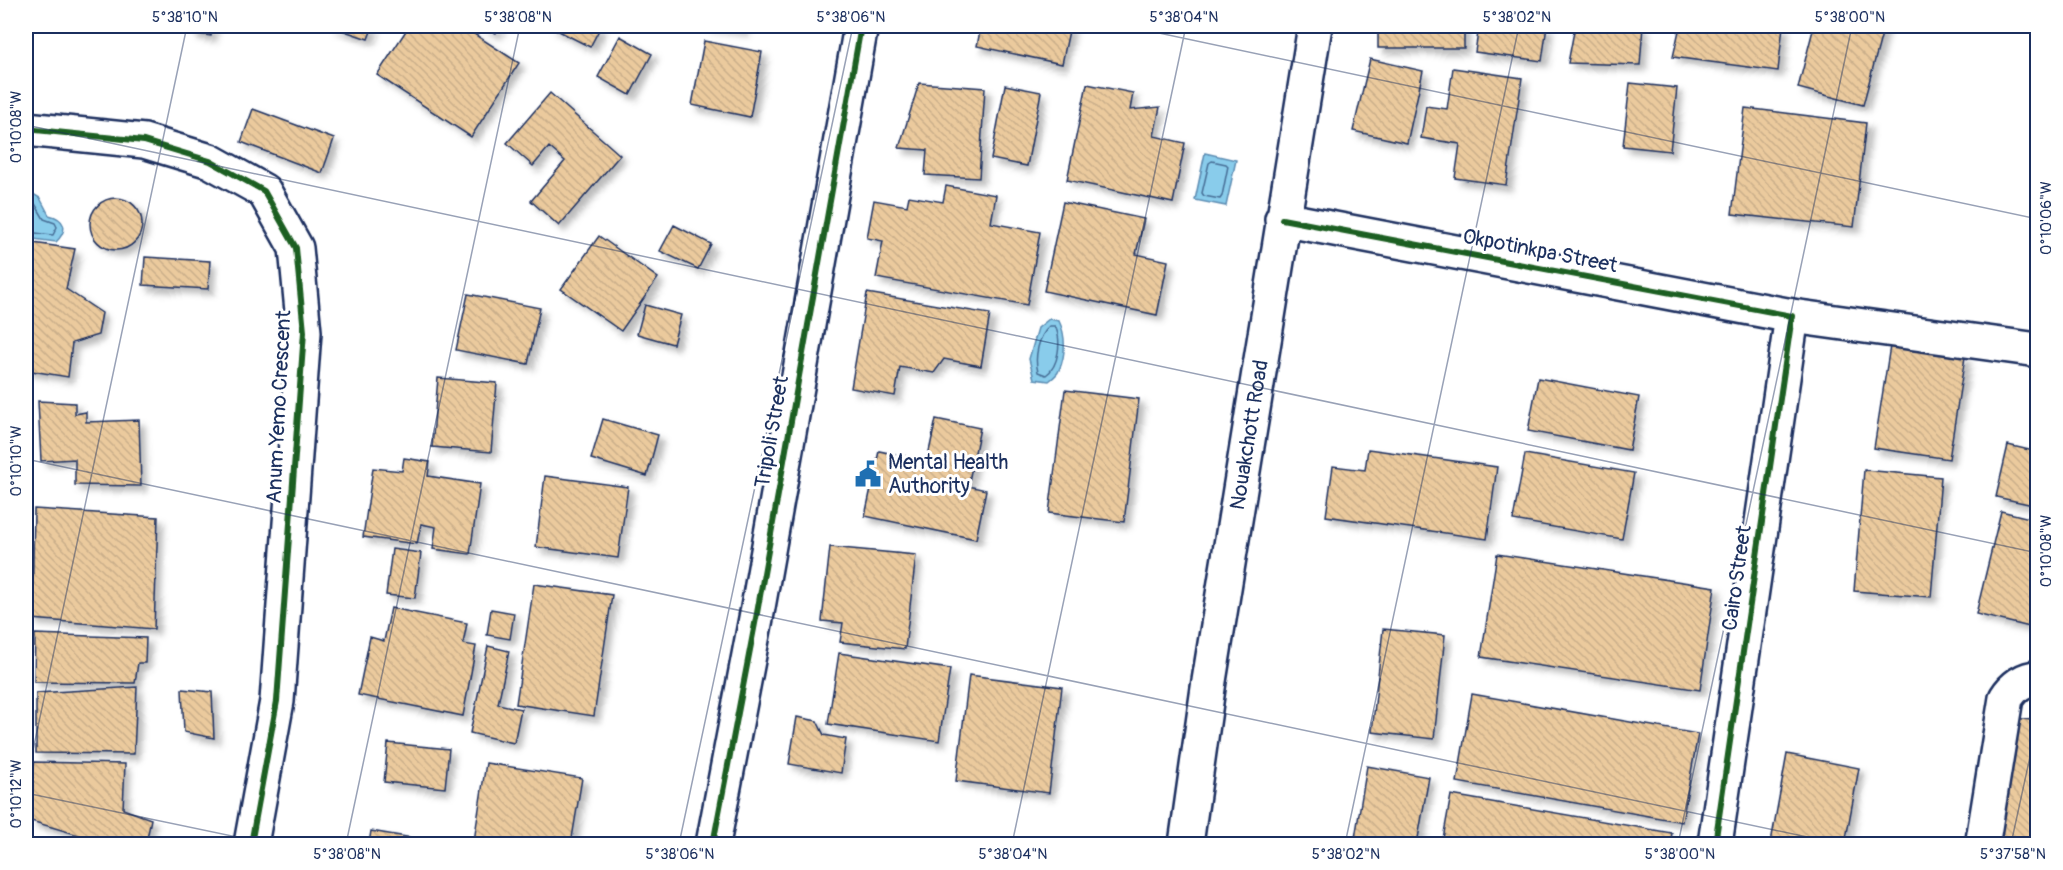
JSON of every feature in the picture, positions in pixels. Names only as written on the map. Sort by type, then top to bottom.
[{"type":"street","name":"Tripoli Street","points":[[713,844],[757,613],[861,26]]},
{"type":"street","name":"Nouakchott Road","points":[[1186,844],[1209,681],[1315,26]]},
{"type":"street","name":"Anum Yemo Crescent","points":[[26,129],[144,141],[210,161],[264,191],[296,248],[304,332],[280,665],[277,701],[251,844]]},
{"type":"street","name":"Okpotinkpa Street","points":[[1282,219],[1792,316],[2037,350]]},
{"type":"street","name":"Cairo Street","points":[[1715,844],[1792,316]]},
{"type":"street","points":[[1983,840],[2006,698],[2012,689],[2031,678],[2037,678]]},
{"type":"water","points":[[1205,153],[1236,160],[1226,206],[1195,200]]},
{"type":"water","points":[[33,194],[40,198],[49,215],[62,222],[63,233],[56,242],[26,238],[26,198]]},
{"type":"water","points":[[1049,319],[1059,321],[1064,345],[1063,358],[1058,371],[1049,381],[1034,379],[1029,359],[1038,328]]},
{"type":"building","points":[[192,26],[212,26],[211,36],[192,33]]},
{"type":"building","points":[[330,26],[373,26],[368,39]]},
{"type":"building","points":[[409,26],[462,26],[519,63],[471,137],[377,75]]},
{"type":"building","points":[[480,26],[499,26],[496,33]]},
{"type":"building","points":[[549,26],[601,26],[590,47]]},
{"type":"building","points":[[704,26],[744,26],[744,30]]},
{"type":"building","points":[[981,26],[1070,26],[1062,64],[977,46]]},
{"type":"building","points":[[1378,26],[1464,26],[1464,48],[1378,48]]},
{"type":"building","points":[[1479,26],[1547,26],[1542,61],[1475,52]]},
{"type":"building","points":[[1575,26],[1643,26],[1640,65],[1568,63]]},
{"type":"building","points":[[1680,26],[1783,26],[1778,71],[1673,57]]},
{"type":"building","points":[[1814,26],[1884,26],[1863,105],[1798,88]]},
{"type":"building","points":[[620,36],[652,54],[630,95],[598,77]]},
{"type":"building","points":[[704,41],[762,52],[750,117],[692,105]]},
{"type":"building","points":[[1370,59],[1423,71],[1407,143],[1353,131]]},
{"type":"building","points":[[1453,68],[1522,78],[1506,185],[1455,178],[1460,144],[1421,138],[1426,106],[1447,109]]},
{"type":"building","points":[[919,83],[985,88],[979,178],[925,175],[927,150],[899,148]]},
{"type":"building","points":[[1630,83],[1677,88],[1670,151],[1623,146]]},
{"type":"building","points":[[1087,84],[1133,93],[1130,110],[1160,107],[1154,136],[1185,143],[1173,203],[1067,180]]},
{"type":"building","points":[[1005,85],[1041,92],[1027,166],[991,159]]},
{"type":"building","points":[[550,93],[620,155],[559,226],[531,201],[565,161],[549,147],[533,166],[507,143]]},
{"type":"building","points":[[1745,108],[1866,123],[1854,227],[1732,214]]},
{"type":"building","points":[[253,109],[334,139],[322,173],[241,142]]},
{"type":"building","points":[[946,186],[996,195],[991,223],[1040,232],[1027,305],[876,278],[883,241],[867,238],[874,200],[907,206],[909,196],[943,202]]},
{"type":"building","points":[[111,198],[121,198],[130,202],[138,210],[142,224],[138,238],[130,246],[121,250],[111,250],[102,246],[94,238],[90,229],[90,219],[94,210],[102,202]]},
{"type":"building","points":[[1063,202],[1144,219],[1136,254],[1168,261],[1157,315],[1044,291]]},
{"type":"building","points":[[674,225],[711,244],[698,269],[660,251]]},
{"type":"building","points":[[599,236],[658,278],[621,331],[561,289]]},
{"type":"building","points":[[26,242],[75,249],[66,289],[102,313],[98,335],[72,343],[68,377],[26,370]]},
{"type":"building","points":[[145,257],[210,261],[208,289],[143,285]]},
{"type":"building","points":[[867,293],[990,314],[981,366],[944,359],[934,373],[900,367],[895,396],[851,388]]},
{"type":"building","points":[[468,294],[540,308],[528,364],[456,350]]},
{"type":"building","points":[[645,305],[681,315],[673,344],[637,334]]},
{"type":"building","points":[[1890,346],[1965,357],[1949,459],[1874,448]]},
{"type":"building","points":[[438,378],[497,383],[491,452],[432,447]]},
{"type":"building","points":[[1538,378],[1639,397],[1629,450],[1528,431]]},
{"type":"building","points":[[1065,390],[1139,399],[1124,522],[1049,513]]},
{"type":"building","points":[[38,401],[75,403],[75,414],[86,412],[86,422],[139,420],[141,486],[75,485],[75,459],[41,461]]},
{"type":"building","points":[[603,419],[658,435],[647,476],[591,459]]},
{"type":"building","points":[[936,419],[980,428],[968,486],[986,490],[976,539],[865,516],[879,451],[927,461]]},
{"type":"building","points":[[2008,445],[2038,452],[2038,506],[1996,497]]},
{"type":"building","points":[[1368,449],[1497,467],[1487,539],[1326,516],[1333,466],[1365,470]]},
{"type":"building","points":[[1525,454],[1634,473],[1622,539],[1513,520]]},
{"type":"building","points":[[404,458],[430,462],[428,476],[480,484],[470,554],[433,549],[436,527],[421,524],[417,544],[363,537],[373,468],[402,471]]},
{"type":"building","points":[[1864,470],[1941,477],[1931,597],[1854,591]]},
{"type":"building","points":[[545,476],[628,487],[618,558],[536,547]]},
{"type":"building","points":[[34,509],[158,517],[154,629],[32,619]]},
{"type":"building","points":[[2001,511],[2038,520],[2038,629],[1976,614]]},
{"type":"building","points":[[830,547],[916,555],[905,649],[840,642],[843,623],[822,621]]},
{"type":"building","points":[[392,549],[421,553],[415,598],[386,595]]},
{"type":"building","points":[[1497,554],[1715,587],[1700,690],[1481,657]]},
{"type":"building","points":[[534,584],[612,595],[594,716],[516,704]]},
{"type":"building","points":[[391,608],[467,623],[463,644],[476,646],[463,716],[358,695],[370,637],[384,641]]},
{"type":"building","points":[[491,609],[514,613],[510,639],[487,635]]},
{"type":"building","points":[[1383,629],[1445,635],[1434,739],[1372,732]]},
{"type":"building","points":[[35,634],[146,638],[145,663],[138,663],[135,683],[34,682]]},
{"type":"building","points":[[488,646],[509,651],[498,704],[521,709],[514,743],[470,733]]},
{"type":"building","points":[[839,653],[950,669],[939,741],[828,724]]},
{"type":"building","points":[[969,675],[1062,687],[1049,793],[956,781]]},
{"type":"building","points":[[137,687],[134,754],[36,753],[36,693]]},
{"type":"building","points":[[182,689],[212,692],[214,738],[184,732]]},
{"type":"building","points":[[1472,694],[1698,734],[1682,822],[1457,782]]},
{"type":"building","points":[[797,717],[817,721],[824,735],[846,739],[841,773],[789,764]]},
{"type":"building","points":[[2016,718],[2038,721],[2038,844],[1997,844]]},
{"type":"building","points":[[388,743],[449,749],[445,788],[384,782]]},
{"type":"building","points":[[1787,754],[1859,768],[1845,844],[1771,842]]},
{"type":"building","points":[[34,762],[125,764],[123,809],[151,819],[146,844],[109,844],[31,821]]},
{"type":"building","points":[[486,763],[582,778],[571,844],[494,844],[474,841]]},
{"type":"building","points":[[1367,766],[1429,777],[1417,844],[1354,844]]},
{"type":"building","points":[[1451,795],[1672,833],[1670,844],[1442,844]]},
{"type":"building","points":[[371,831],[442,843],[369,844]]},
{"type":"cycle path","points":[[713,844],[757,613],[861,26]]},
{"type":"cycle path","points":[[26,129],[144,141],[210,161],[264,191],[296,248],[304,332],[277,701],[251,844]]},
{"type":"cycle path","points":[[1282,219],[1792,316],[1715,844]]},
{"type":"place","name":"Mental Health Authority","points":[[868,474]]}]
